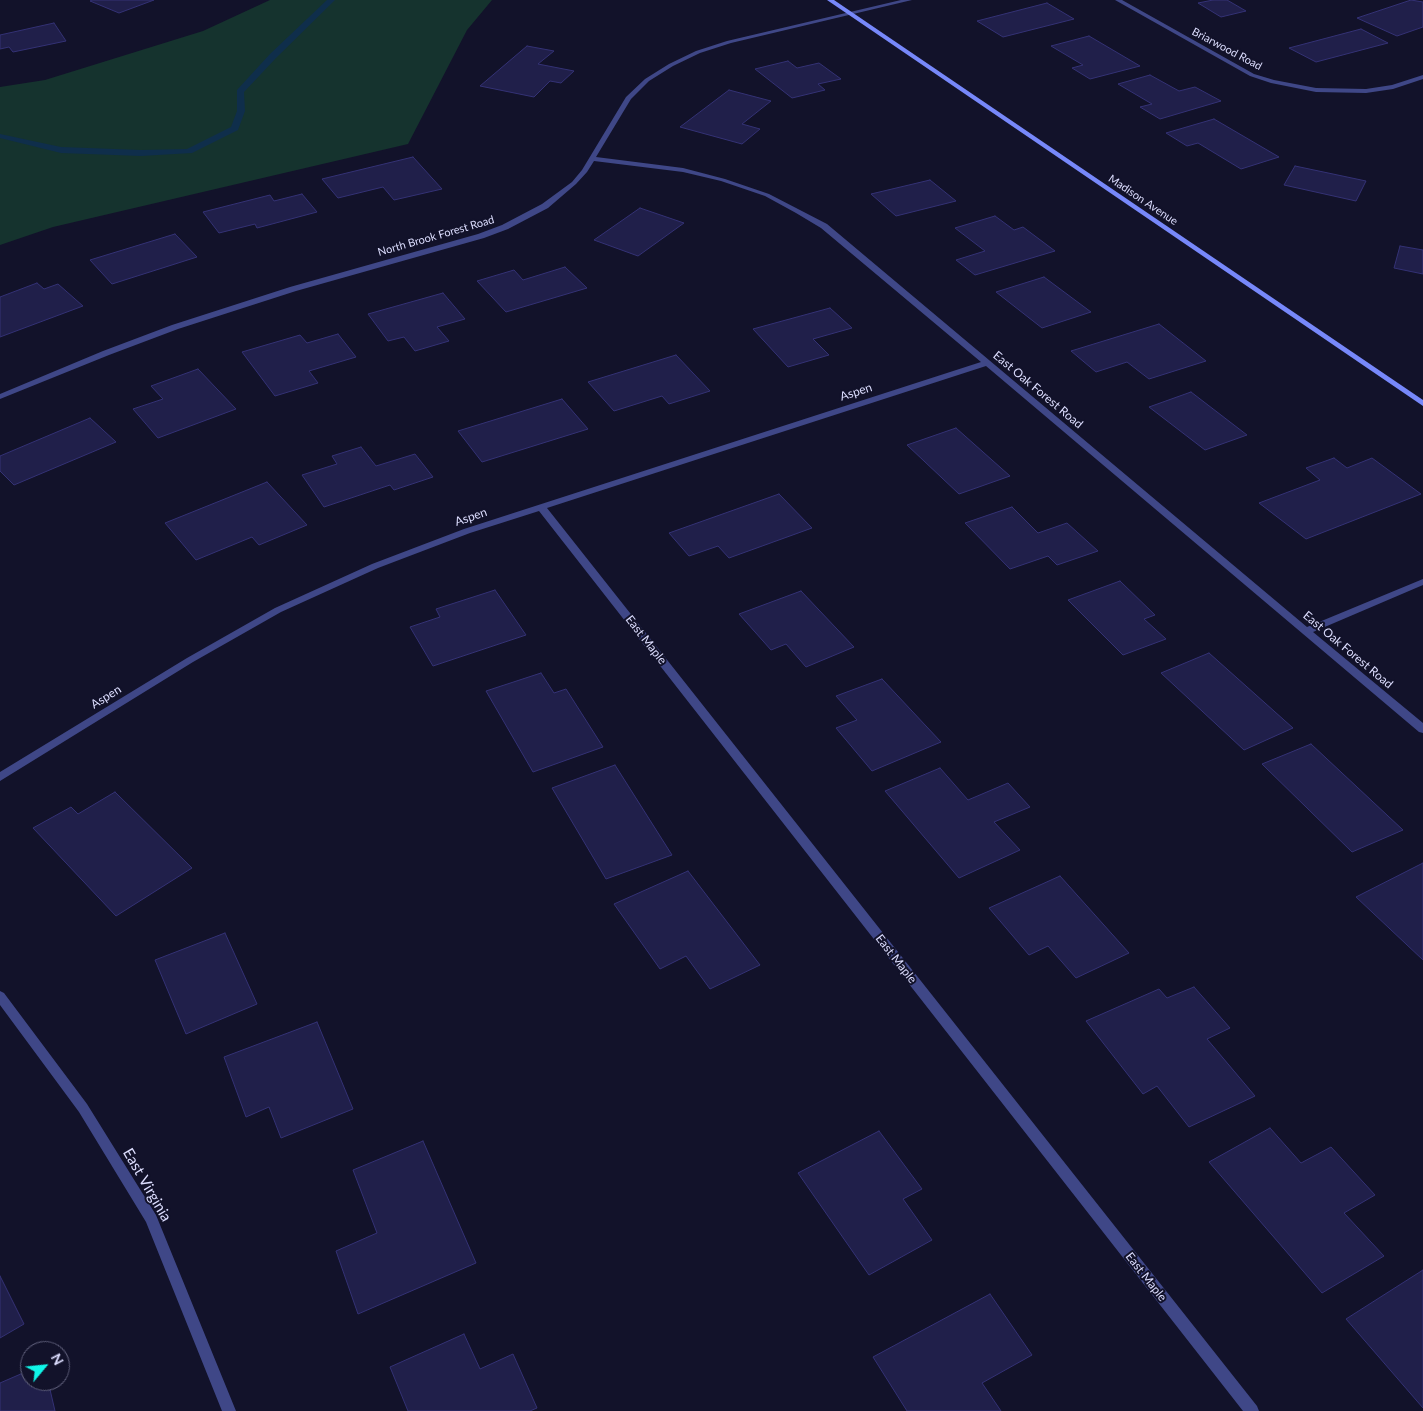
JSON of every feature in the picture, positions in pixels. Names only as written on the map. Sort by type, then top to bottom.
[{"type":"main road","name":"Madison Avenue","points":[[830,0],[1423,404]]},
{"type":"street","name":"North Brook Forest Road","points":[[0,397],[175,327],[293,289],[481,236],[505,227],[539,210],[562,195],[585,171],[628,98],[647,80],[671,64],[698,52],[729,42],[910,0]]},
{"type":"street","name":"Briarwood Road","points":[[1118,0],[1252,75],[1273,82],[1316,90],[1366,91],[1393,87],[1423,77]]},
{"type":"street","name":"East Oak Forest Road","points":[[592,159],[683,170],[723,180],[767,195],[824,226],[1423,730]]},
{"type":"street","name":"Aspen","points":[[0,777],[190,660],[278,610],[375,566],[541,506],[987,363]]},
{"type":"street","name":"East Maple","points":[[541,506],[1252,1411]]},
{"type":"street","points":[[1306,631],[1423,582]]},
{"type":"street","name":"East Virginia","points":[[0,996],[83,1108],[151,1219],[229,1411]]},
{"type":"green space","points":[[270,0],[492,0],[467,30],[408,144],[53,227],[0,245],[0,87],[45,80],[203,31]]},
{"type":"building","points":[[154,0],[119,13],[90,1]]},
{"type":"building","points":[[1227,0],[1246,11],[1221,17],[1198,3]]},
{"type":"building","points":[[1411,0],[1423,2],[1423,27],[1397,36],[1357,18]]},
{"type":"building","points":[[1047,3],[1074,19],[1003,37],[977,21]]},
{"type":"building","points":[[54,23],[66,41],[13,52],[9,47],[0,49],[0,35]]},
{"type":"building","points":[[1361,29],[1388,43],[1316,62],[1289,48]]},
{"type":"building","points":[[1089,36],[1140,66],[1090,79],[1072,68],[1083,65],[1051,46]]},
{"type":"building","points":[[527,46],[554,51],[538,64],[574,71],[561,83],[550,81],[534,97],[480,86]]},
{"type":"building","points":[[788,61],[797,68],[819,63],[841,79],[818,84],[825,90],[792,98],[755,69]]},
{"type":"building","points":[[1150,75],[1179,91],[1195,87],[1221,101],[1160,119],[1140,107],[1152,104],[1118,84]]},
{"type":"building","points":[[729,90],[771,101],[742,124],[760,129],[742,144],[680,127]]},
{"type":"building","points":[[1214,119],[1279,157],[1241,169],[1198,143],[1187,146],[1166,133]]},
{"type":"building","points":[[413,157],[442,189],[394,200],[383,187],[338,198],[322,179]]},
{"type":"building","points":[[1295,166],[1366,181],[1356,201],[1284,185]]},
{"type":"building","points":[[930,180],[956,201],[896,216],[871,194]]},
{"type":"building","points":[[302,194],[317,212],[257,228],[255,224],[219,233],[203,212],[270,195],[274,201]]},
{"type":"building","points":[[640,208],[684,223],[638,256],[594,240]]},
{"type":"building","points":[[995,216],[1014,230],[1023,227],[1055,251],[975,275],[956,260],[985,251],[955,228]]},
{"type":"building","points":[[175,234],[197,257],[112,284],[90,260]]},
{"type":"building","points":[[1400,246],[1423,250],[1423,274],[1394,268]]},
{"type":"building","points":[[565,267],[587,288],[506,312],[477,281],[514,270],[523,280]]},
{"type":"building","points":[[1044,277],[1091,312],[1042,328],[996,292]]},
{"type":"building","points":[[37,283],[44,289],[58,284],[83,306],[0,337],[0,297]]},
{"type":"building","points":[[443,293],[465,319],[437,327],[449,341],[415,351],[404,337],[388,341],[368,314]]},
{"type":"building","points":[[830,308],[852,328],[813,339],[829,355],[788,367],[753,329]]},
{"type":"building","points":[[1159,324],[1206,361],[1149,379],[1127,362],[1096,372],[1071,351]]},
{"type":"building","points":[[338,334],[356,357],[309,371],[318,383],[275,396],[242,352],[300,335],[307,343]]},
{"type":"building","points":[[676,355],[710,391],[669,404],[662,396],[614,411],[588,382]]},
{"type":"building","points":[[198,369],[236,409],[158,438],[133,409],[163,399],[151,386]]},
{"type":"building","points":[[1191,392],[1247,435],[1205,450],[1149,407]]},
{"type":"building","points":[[562,399],[588,429],[482,462],[458,431]]},
{"type":"building","points":[[90,418],[116,442],[14,485],[0,471],[0,456]]},
{"type":"building","points":[[956,428],[1010,476],[959,494],[907,445]]},
{"type":"building","points":[[361,447],[376,466],[415,454],[433,477],[394,490],[390,485],[324,507],[302,475],[337,464],[332,456]]},
{"type":"building","points":[[1334,458],[1347,468],[1372,458],[1421,494],[1306,539],[1259,503],[1320,480],[1306,468]]},
{"type":"building","points":[[267,482],[307,525],[259,545],[252,537],[196,560],[165,523]]},
{"type":"building","points":[[779,494],[812,528],[729,558],[718,546],[689,556],[669,533]]},
{"type":"building","points":[[1012,507],[1038,533],[1067,523],[1098,551],[1057,565],[1048,556],[1010,569],[965,523]]},
{"type":"building","points":[[1120,581],[1155,615],[1144,619],[1166,639],[1123,655],[1068,600]]},
{"type":"building","points":[[495,590],[526,635],[433,666],[410,627],[440,617],[436,609]]},
{"type":"building","points":[[801,591],[854,647],[806,667],[786,644],[771,650],[739,614]]},
{"type":"building","points":[[1209,653],[1293,728],[1244,750],[1161,673]]},
{"type":"building","points":[[541,673],[554,693],[566,689],[603,747],[533,772],[486,691]]},
{"type":"building","points":[[882,679],[941,742],[872,771],[836,728],[857,720],[836,696]]},
{"type":"building","points":[[1311,744],[1403,830],[1352,852],[1262,764]]},
{"type":"building","points":[[615,765],[672,855],[606,879],[552,788]]},
{"type":"building","points":[[940,768],[968,800],[1008,783],[1030,807],[994,822],[1020,850],[959,878],[885,791]]},
{"type":"building","points":[[115,792],[192,868],[116,916],[33,828],[71,807],[78,814]]},
{"type":"building","points":[[1423,863],[1423,960],[1356,897]]},
{"type":"building","points":[[688,871],[760,965],[710,989],[686,956],[660,969],[614,904]]},
{"type":"building","points":[[1060,876],[1129,953],[1076,978],[1048,946],[1029,955],[989,908]]},
{"type":"building","points":[[225,933],[257,1004],[186,1034],[155,960]]},
{"type":"building","points":[[1194,987],[1230,1028],[1207,1039],[1255,1096],[1189,1127],[1157,1086],[1143,1094],[1086,1021],[1159,989],[1167,998]]},
{"type":"building","points":[[317,1022],[353,1109],[281,1138],[269,1107],[246,1117],[224,1057]]},
{"type":"building","points":[[1270,1128],[1301,1163],[1331,1147],[1375,1195],[1344,1213],[1384,1256],[1322,1293],[1209,1162]]},
{"type":"building","points":[[879,1131],[922,1189],[903,1199],[932,1240],[869,1275],[798,1173]]},
{"type":"building","points":[[423,1141],[476,1263],[358,1314],[336,1251],[377,1233],[353,1170]]},
{"type":"building","points":[[1423,1270],[1423,1408],[1346,1319]]},
{"type":"building","points":[[0,1276],[24,1324],[0,1338]]},
{"type":"building","points":[[990,1294],[1032,1355],[982,1383],[1001,1411],[907,1411],[873,1357]]},
{"type":"building","points":[[464,1334],[480,1369],[513,1354],[537,1408],[530,1411],[408,1411],[390,1367]]},
{"type":"building","points":[[20,1374],[20,1391],[50,1391],[55,1411],[0,1411],[0,1383]]},
{"type":"waterway","points":[[0,136],[61,150],[141,153],[189,151],[235,128],[241,111],[240,92],[273,56],[331,0]]}]
